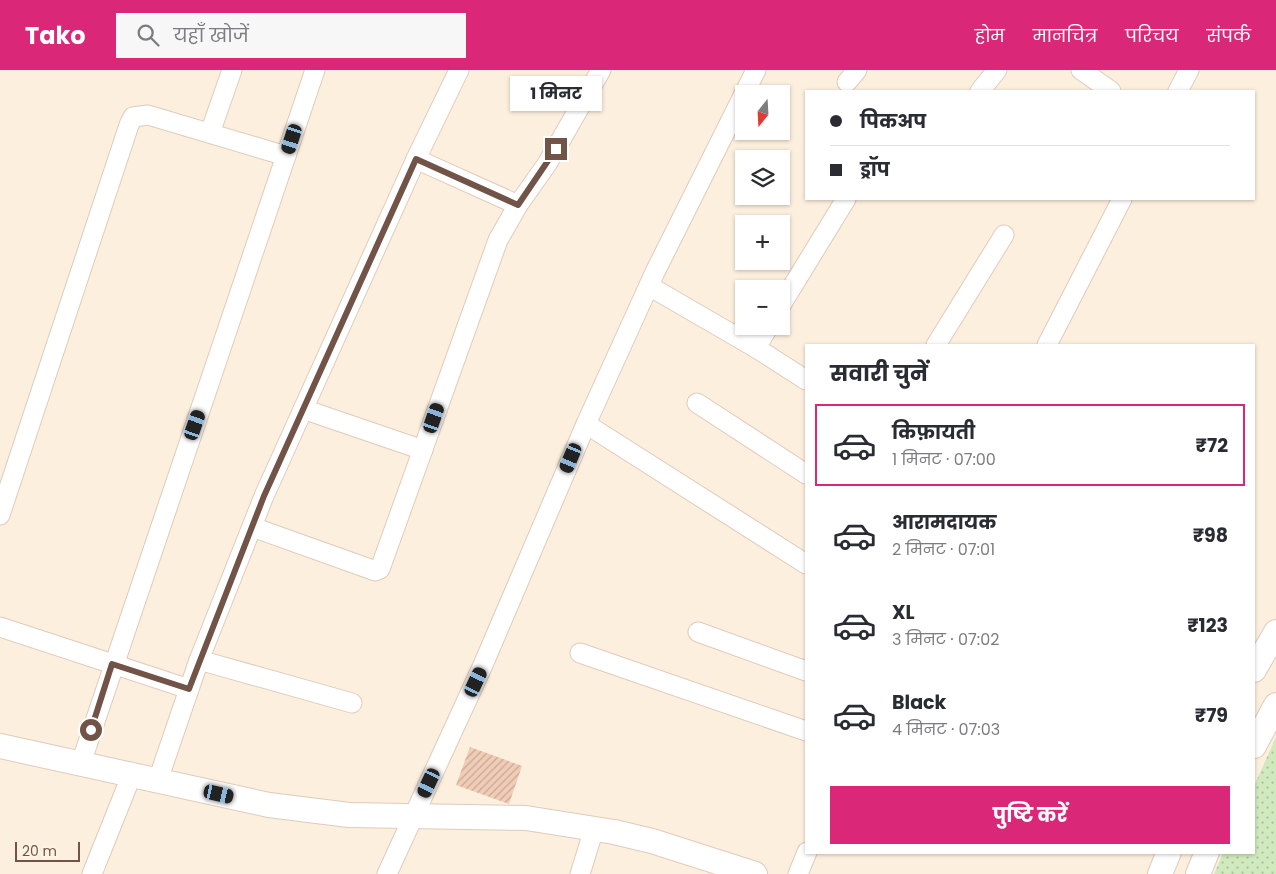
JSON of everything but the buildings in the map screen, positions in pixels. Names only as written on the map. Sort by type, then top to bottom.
[{"type":"street","points":[[210,133],[232,70]]},
{"type":"street","points":[[80,763],[315,70]]},
{"type":"street","points":[[158,780],[199,660],[252,527],[416,159],[459,70]]},
{"type":"street","points":[[252,527],[376,571],[380,569],[498,240],[518,205],[547,164],[601,70]]},
{"type":"street","points":[[387,874],[483,666],[586,424],[649,286],[756,70]]},
{"type":"street","points":[[981,90],[996,70]]},
{"type":"street","points":[[1081,70],[1110,90]]},
{"type":"street","points":[[1179,90],[1189,70]]},
{"type":"street","points":[[0,515],[129,124],[133,117],[148,115],[286,156]]},
{"type":"street","points":[[416,159],[518,205]]},
{"type":"street","points":[[790,290],[845,200]]},
{"type":"street","points":[[1048,344],[1121,200]]},
{"type":"street","points":[[937,344],[1004,235]]},
{"type":"street","points":[[649,286],[756,348],[805,379]]},
{"type":"street","points":[[756,348],[764,335]]},
{"type":"street","points":[[697,403],[805,473]]},
{"type":"street","points":[[303,409],[423,450]]},
{"type":"street","points":[[586,424],[805,563]]},
{"type":"street","points":[[0,628],[189,689]]},
{"type":"street","points":[[698,632],[805,671]]},
{"type":"street","points":[[1255,667],[1276,632]]},
{"type":"street","points":[[580,654],[805,731]]},
{"type":"street","points":[[199,660],[352,703]]},
{"type":"street","points":[[1255,744],[1276,705]]},
{"type":"street","points":[[0,746],[269,805],[349,815],[526,818],[594,829],[652,841],[755,874]]},
{"type":"street","points":[[92,874],[132,774]]},
{"type":"street","points":[[580,874],[594,829]]},
{"type":"street","points":[[798,874],[806,854]]},
{"type":"street","points":[[1160,874],[1168,854]]},
{"type":"street","points":[[1198,874],[1206,854]]},
{"type":"green space","points":[[1276,737],[1276,874],[1214,874],[1223,854],[1255,854],[1255,784]]},
{"type":"route","points":[[91,730],[112,664],[189,689],[264,496],[416,159],[518,205],[556,149]]}]
